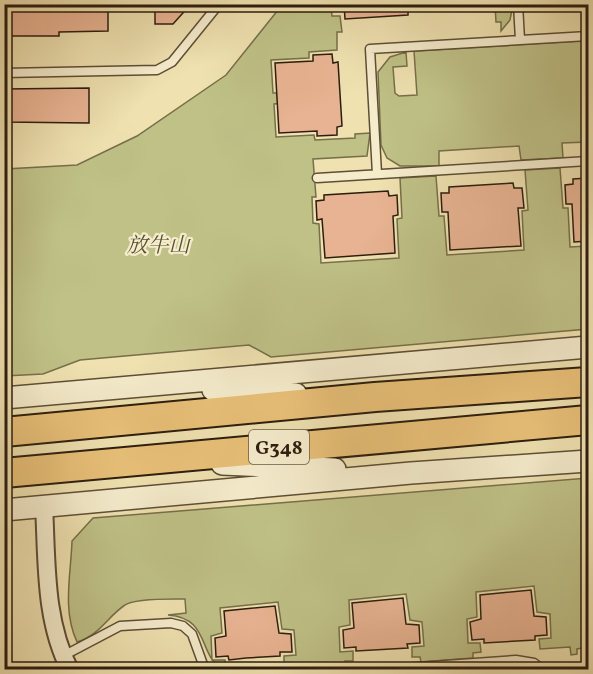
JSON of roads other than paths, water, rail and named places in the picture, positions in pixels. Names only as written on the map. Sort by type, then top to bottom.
[{"type":"highway","name":"G348","points":[[4,432],[375,397],[588,382]]},
{"type":"highway","name":"G348","points":[[4,473],[588,420]]},
{"type":"street","points":[[4,398],[588,347]]},
{"type":"street","points":[[126,387],[375,397]]},
{"type":"street","points":[[143,460],[411,473]]},
{"type":"street","points":[[4,510],[411,473],[588,461]]},
{"type":"street","points":[[44,506],[52,612],[56,636],[67,663]]},
{"type":"lane","points":[[4,73],[157,70],[172,63],[219,4]]},
{"type":"lane","points":[[518,4],[520,40]]},
{"type":"lane","points":[[377,174],[370,49],[588,36]]},
{"type":"lane","points":[[317,178],[588,161]]},
{"type":"lane","points":[[67,663],[120,626],[171,622],[183,626],[192,634],[205,669]]},
{"type":"lane","points":[[202,659],[211,669]]},
{"type":"lane","points":[[374,669],[523,660],[543,669]]},
{"type":"park label","name":"放牛山","points":[[158,245]]}]
